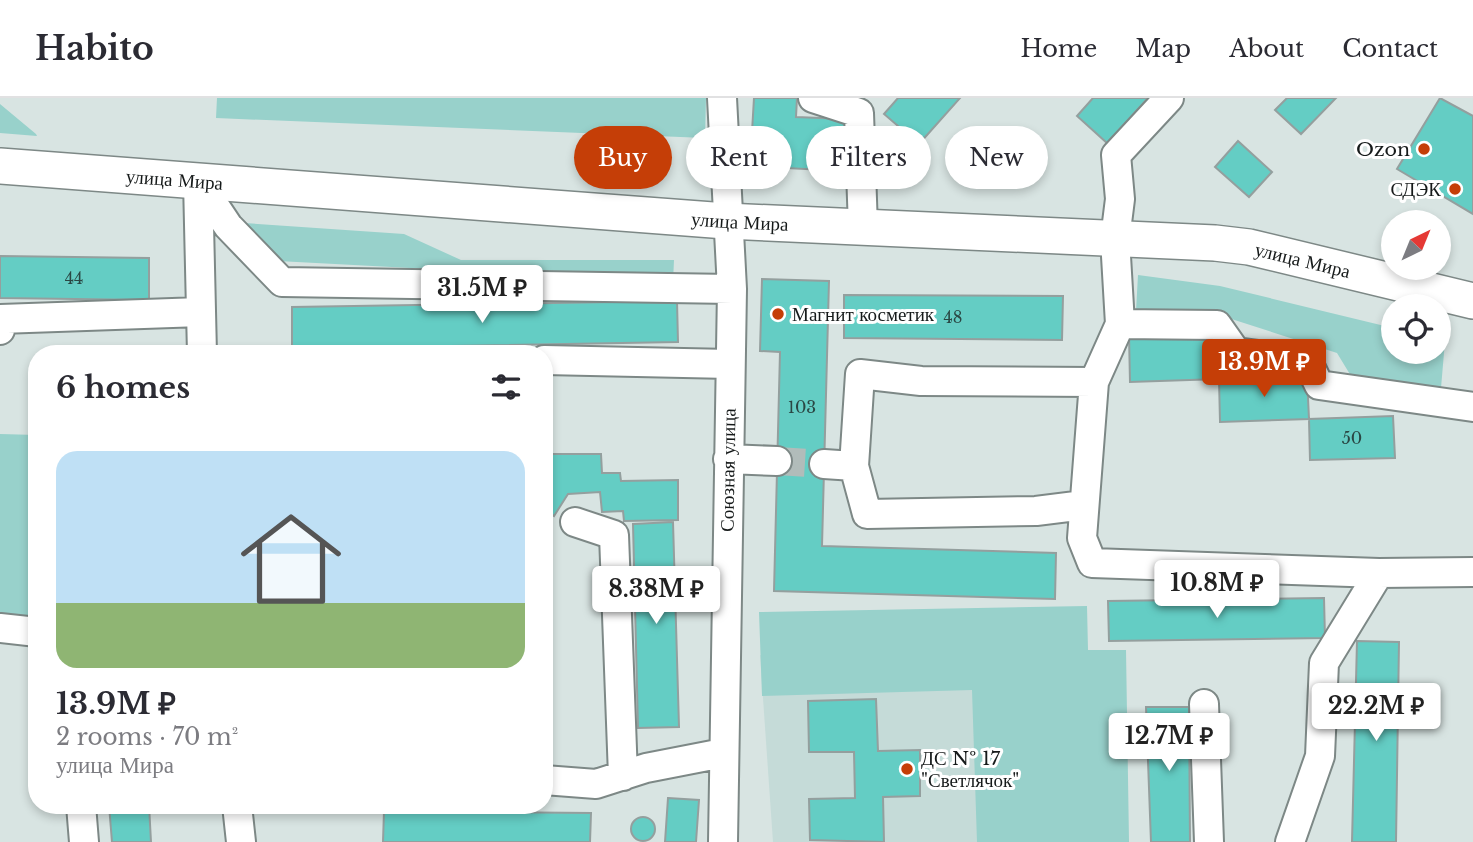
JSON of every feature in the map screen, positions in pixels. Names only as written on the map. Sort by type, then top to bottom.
[{"type":"main road","name":"улица Мира","points":[[0,166],[726,221],[1249,247],[1473,301]]},
{"type":"street","name":"Союзная улица","points":[[722,98],[726,221],[732,289],[723,842]]},
{"type":"street","points":[[813,98],[859,113],[863,228]]},
{"type":"street","points":[[1169,98],[1115,155],[1120,198],[1115,239],[1120,324],[1094,382],[1082,538],[1092,563],[1379,573],[1473,572]]},
{"type":"street","points":[[198,181],[228,226],[282,282],[732,289]]},
{"type":"street","points":[[198,181],[202,345]]},
{"type":"street","points":[[0,330],[0,320],[201,312]]},
{"type":"street","points":[[1120,324],[1217,325],[1236,352],[1308,362],[1319,385],[1473,407]]},
{"type":"street","points":[[553,363],[730,364]]},
{"type":"street","points":[[1084,505],[1036,512],[867,514],[854,466],[860,374],[920,381],[1094,382]]},
{"type":"street","points":[[728,459],[778,461]]},
{"type":"street","points":[[824,464],[854,466]]},
{"type":"street","points":[[575,522],[614,535],[623,776]]},
{"type":"street","points":[[1290,842],[1320,756],[1324,663],[1379,573]]},
{"type":"street","points":[[0,628],[28,631]]},
{"type":"street","points":[[1204,704],[1209,842]]},
{"type":"street","points":[[553,781],[596,784],[723,753]]},
{"type":"street","points":[[82,814],[84,842]]},
{"type":"street","points":[[238,814],[241,842]]},
{"type":"shaded area","points":[[217,98],[706,98],[705,126],[686,126],[686,137],[672,137],[672,126],[574,126],[574,133],[216,118]]},
{"type":"shaded area","points":[[0,104],[36,134],[37,136],[0,133]]},
{"type":"shaded area","points":[[244,223],[404,234],[461,260],[674,260],[673,282],[278,261]]},
{"type":"shaded area","points":[[1138,275],[1220,286],[1381,325],[1381,364],[1443,364],[1441,388],[1351,376],[1337,353],[1219,315],[1136,311]]},
{"type":"shaded area","points":[[0,434],[28,435],[28,622],[0,619]]},
{"type":"shaded area","points":[[1087,606],[1088,650],[1126,650],[1129,842],[977,842],[972,690],[762,696],[759,612]]},
{"type":"shaded area","name":"ДС № 17 \"Светлячок\"","points":[[1039,653],[1051,842],[773,842],[760,655]]},
{"type":"building","points":[[754,98],[797,98],[796,117],[845,119],[845,126],[806,126],[806,169],[792,168],[792,126],[752,126]]},
{"type":"building","points":[[898,98],[960,98],[931,131],[931,126],[898,126],[884,114]]},
{"type":"building","points":[[1093,98],[1148,98],[1107,143],[1077,116]]},
{"type":"building","points":[[1287,98],[1336,98],[1301,134],[1275,110]]},
{"type":"building","points":[[1440,98],[1473,116],[1473,214],[1397,169]]},
{"type":"building","points":[[1238,141],[1272,172],[1249,197],[1215,167]]},
{"type":"building","points":[[0,256],[149,258],[149,300],[0,298]]},
{"type":"building","points":[[762,279],[829,281],[822,546],[1056,553],[1055,599],[774,591],[780,352],[760,351]]},
{"type":"building","points":[[844,295],[1063,296],[1062,340],[844,338]]},
{"type":"building","points":[[677,301],[678,342],[292,345],[292,307]]},
{"type":"building","points":[[1217,332],[1219,379],[1130,382],[1129,335]]},
{"type":"building","points":[[1307,377],[1309,419],[1220,422],[1219,379]]},
{"type":"building","points":[[1393,416],[1395,458],[1310,460],[1309,419]]},
{"type":"building","points":[[553,454],[601,454],[602,473],[620,473],[621,481],[678,480],[678,520],[624,521],[623,511],[602,512],[600,492],[568,494],[554,516]]},
{"type":"building","points":[[673,522],[679,727],[638,728],[633,524]]},
{"type":"building","points":[[1324,598],[1325,638],[1109,641],[1108,601]]},
{"type":"building","points":[[1357,641],[1399,642],[1396,842],[1352,842]]},
{"type":"building","points":[[876,699],[878,751],[920,750],[920,796],[883,797],[884,842],[810,840],[809,799],[855,798],[854,752],[809,752],[808,701]]},
{"type":"building","points":[[1146,707],[1189,707],[1190,842],[1151,842]]},
{"type":"building","points":[[668,798],[699,800],[696,842],[665,842]]},
{"type":"building","points":[[591,813],[590,842],[383,842],[384,814]]},
{"type":"building","points":[[110,814],[149,814],[151,842],[112,842]]},
{"type":"building","points":[[643,817],[651,821],[655,829],[651,837],[643,841],[635,837],[631,829],[635,821]]},
{"type":"tunnel","points":[[777,461],[824,464]]},
{"type":"place","name":"Ozon","points":[[1424,149]]},
{"type":"place","name":"СДЭК","points":[[1455,189]]},
{"type":"place","name":"Магнит косметик","points":[[778,314]]},
{"type":"place","name":"ДС № 17 \"Светлячок\"","points":[[907,769]]}]
